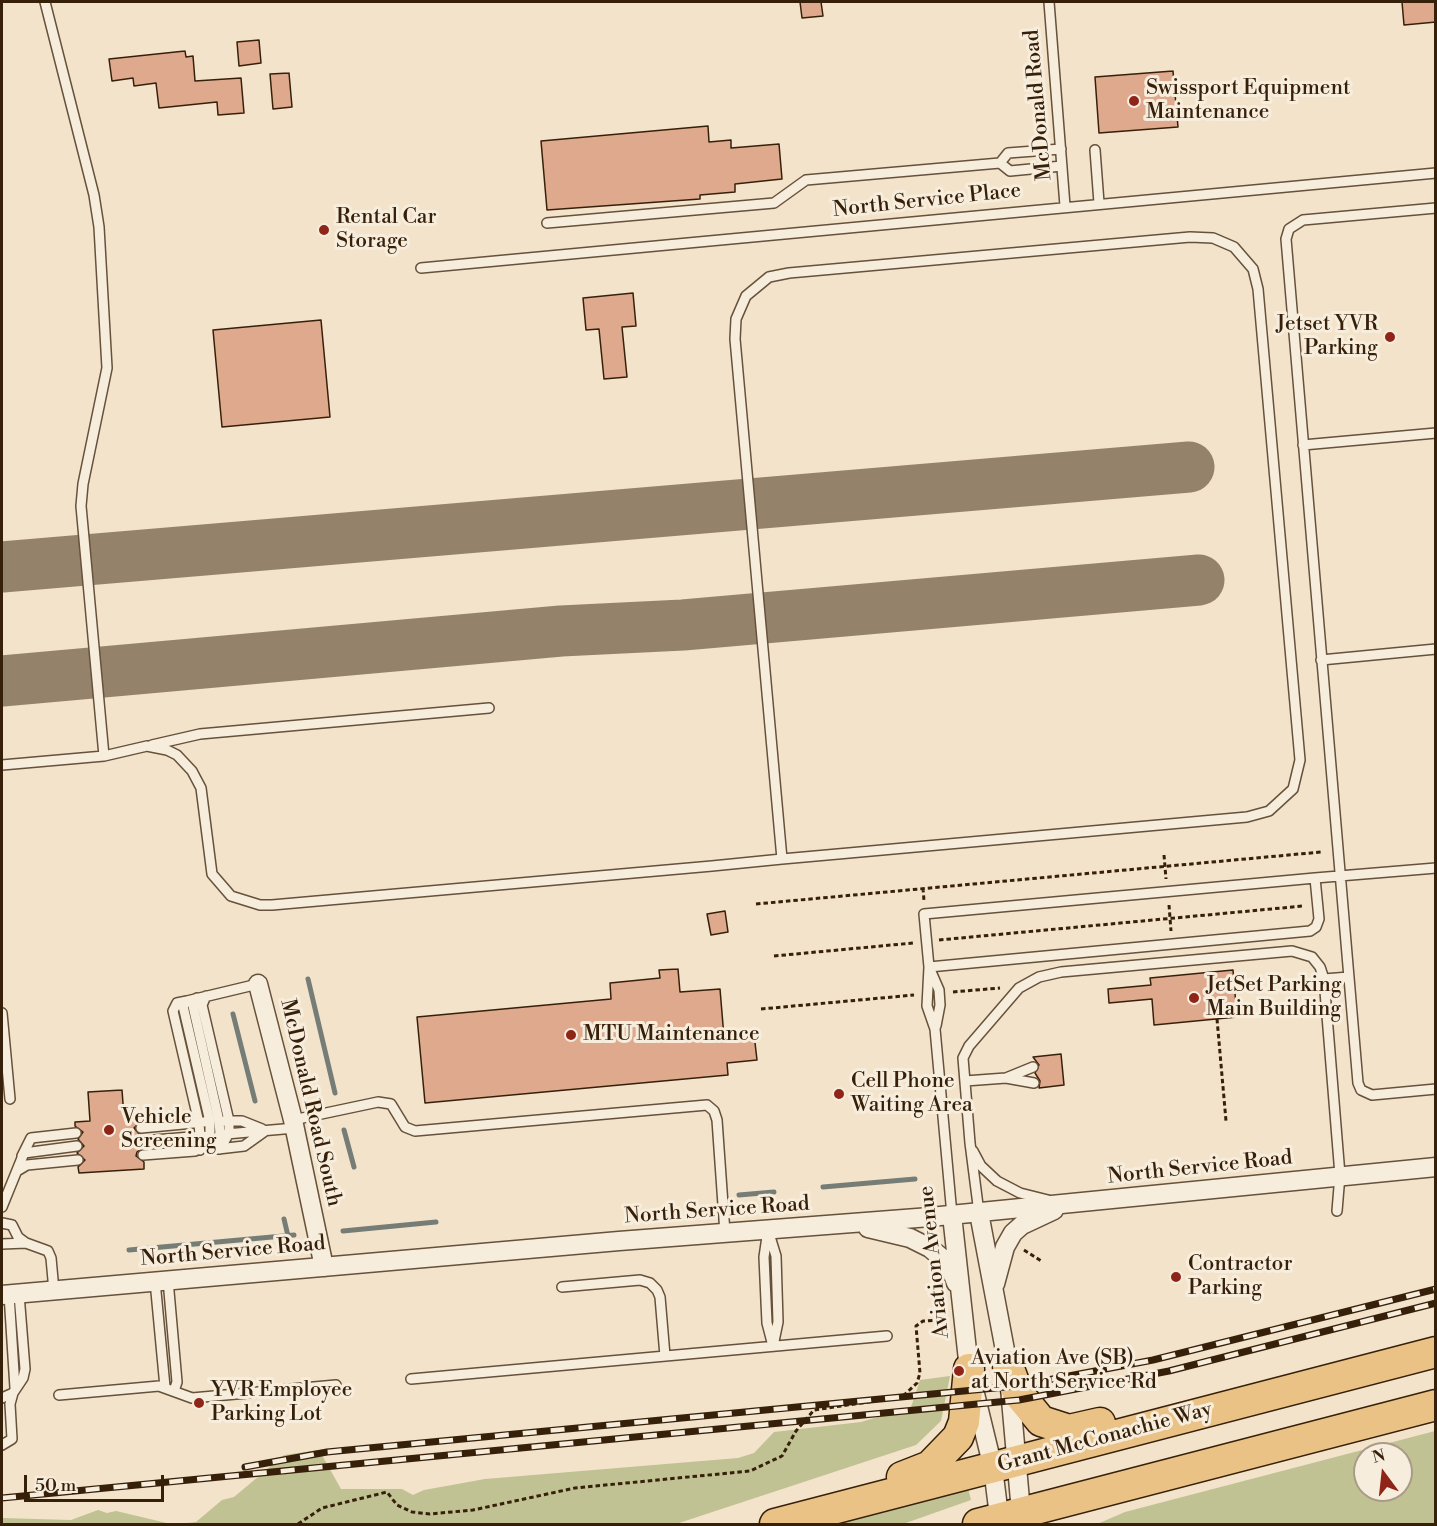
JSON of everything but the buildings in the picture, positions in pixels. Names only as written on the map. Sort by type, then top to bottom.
[{"type":"main road","name":"Grant McConachie Way","points":[[775,1524],[1436,1352]]},
{"type":"main road","points":[[1008,1366],[1018,1394],[1032,1413],[1049,1425],[1069,1430],[1205,1397],[1294,1388]]},
{"type":"main road","points":[[766,1524],[916,1472],[939,1460],[955,1443],[961,1430],[969,1369]]},
{"type":"main road","points":[[1004,1521],[1121,1486],[1436,1405]]},
{"type":"main road","points":[[1064,1524],[1121,1486]]},
{"type":"street","name":"McDonald Road South","points":[[258,984],[294,1124],[324,1267]]},
{"type":"street","name":"North Service Road","points":[[10,1294],[979,1213],[1436,1167]]},
{"type":"street","points":[[995,1298],[997,1272],[1005,1247],[1013,1233],[1022,1225],[1066,1204]]},
{"type":"street","name":"Aviation Avenue","points":[[979,1213],[1008,1366],[1004,1521]]},
{"type":"street","name":"Aviation Avenue","points":[[952,1215],[969,1369],[1004,1465]]},
{"type":"street","points":[[848,1224],[910,1238],[930,1248],[949,1264],[962,1296]]},
{"type":"lane","points":[[45,2],[94,195],[99,226],[107,368],[83,484],[81,506],[104,756]]},
{"type":"lane","name":"McDonald Road","points":[[1049,2],[1065,206]]},
{"type":"lane","points":[[1000,163],[1008,153],[1061,149]]},
{"type":"lane","points":[[1095,150],[1099,203]]},
{"type":"lane","points":[[547,223],[774,203],[806,180],[1000,163],[1010,171],[1062,166]]},
{"type":"lane","name":"North Service Place","points":[[422,268],[1436,173]]},
{"type":"lane","points":[[1436,208],[1303,220],[1288,229],[1286,239],[1340,876],[1361,1090],[1372,1095],[1436,1089]]},
{"type":"lane","points":[[147,746],[167,750],[177,755],[192,771],[201,788],[212,874],[231,896],[248,904],[272,905],[782,859],[1247,817],[1269,811],[1293,789],[1300,760],[1257,290],[1253,269],[1234,247],[1213,238],[1190,237],[789,273],[769,278],[746,296],[736,319],[735,339],[782,859]]},
{"type":"lane","points":[[1303,446],[1436,433]]},
{"type":"lane","points":[[1321,660],[1436,649]]},
{"type":"lane","points":[[2,765],[104,756],[200,734],[489,708]]},
{"type":"lane","points":[[929,967],[1310,930],[1319,923],[1315,878],[1436,868]]},
{"type":"lane","name":"Aviation Avenue","points":[[952,1215],[936,1029],[939,998],[929,967],[924,914],[1315,878]]},
{"type":"lane","name":"Aviation Avenue","points":[[979,1213],[963,1058],[969,1046],[1019,988],[1048,974],[1292,951],[1312,957],[1320,967],[1324,979]]},
{"type":"lane","points":[[1337,1211],[1340,1175],[1324,979],[1349,977]]},
{"type":"lane","points":[[215,1135],[199,1123],[173,1011],[177,1003],[258,984]]},
{"type":"lane","points":[[196,999],[202,1005],[219,1121],[215,1135],[215,1149]]},
{"type":"lane","points":[[195,1151],[215,1135],[219,1121],[183,1009],[196,999]]},
{"type":"lane","points":[[2,1013],[10,1099]]},
{"type":"lane","points":[[1006,1078],[1033,1067]]},
{"type":"lane","points":[[965,1081],[1006,1078],[1034,1083]]},
{"type":"lane","points":[[142,1141],[267,1130],[378,1102],[391,1104],[405,1127],[415,1131],[707,1105],[714,1111],[717,1120],[725,1233]]},
{"type":"lane","points":[[141,1128],[242,1121],[267,1130]]},
{"type":"lane","points":[[144,1155],[244,1146],[267,1130]]},
{"type":"lane","points":[[2,1207],[31,1138],[76,1133]]},
{"type":"lane","points":[[970,1143],[981,1166],[1007,1187],[1066,1204]]},
{"type":"lane","points":[[22,1156],[30,1150],[77,1146]]},
{"type":"lane","points":[[16,1172],[27,1165],[78,1160]]},
{"type":"lane","points":[[2,1223],[12,1226],[18,1237],[26,1243],[50,1254],[54,1291]]},
{"type":"lane","points":[[768,1230],[764,1257],[767,1323],[773,1346]]},
{"type":"lane","points":[[2,1244],[26,1243]]},
{"type":"lane","points":[[562,1287],[640,1280],[650,1283],[660,1297],[665,1356]]},
{"type":"lane","points":[[161,1281],[177,1382],[170,1389]]},
{"type":"lane","points":[[2,1445],[12,1439],[10,1404],[25,1369],[10,1294]]},
{"type":"lane","points":[[411,1379],[887,1336]]},
{"type":"lane","points":[[59,1395],[170,1389],[192,1398],[336,1385]]},
{"type":"lane","points":[[2,1398],[14,1392]]},
{"type":"path","points":[[756,904],[1321,852]]},
{"type":"path","points":[[1164,855],[1167,884]]},
{"type":"path","points":[[1168,899],[1172,936]]},
{"type":"path","points":[[938,940],[1310,906]]},
{"type":"path","points":[[774,956],[918,942]]},
{"type":"path","points":[[945,993],[1003,988]]},
{"type":"path","points":[[761,1009],[922,994]]},
{"type":"path","points":[[1217,1019],[1226,1121]]},
{"type":"path","points":[[1017,1246],[1043,1262]]},
{"type":"path","points":[[298,1524],[322,1508],[387,1492],[397,1505],[412,1512],[430,1514],[473,1510],[575,1488],[750,1471],[782,1456],[796,1431],[814,1410],[902,1396],[917,1383],[920,1373],[916,1326],[923,1322],[939,1320],[935,1285],[925,1267]]},
{"type":"green space","points":[[950,1376],[941,1421],[916,1445],[676,1524],[178,1524],[196,1522],[222,1500],[234,1497],[284,1455],[319,1450],[341,1489],[402,1489],[413,1495],[424,1490],[485,1479],[738,1458],[754,1453],[774,1432],[861,1422],[911,1407],[920,1380]]},
{"type":"green space","points":[[1435,1431],[1435,1524],[1097,1524],[1125,1512],[1353,1452],[1353,1502],[1413,1502],[1413,1442],[1393,1442]]},
{"type":"green space","points":[[968,1488],[971,1500],[903,1524],[825,1524]]},
{"type":"green space","points":[[98,1510],[107,1513],[116,1511],[171,1524],[2,1524],[2,1518],[71,1520]]},
{"type":"waterway","points":[[308,979],[335,1093]]},
{"type":"waterway","points":[[233,1014],[255,1101]]},
{"type":"waterway","points":[[344,1130],[354,1167]]},
{"type":"waterway","points":[[823,1187],[915,1179]]},
{"type":"waterway","points":[[739,1195],[774,1192]]},
{"type":"waterway","points":[[284,1219],[288,1236]]},
{"type":"waterway","points":[[343,1231],[436,1222]]},
{"type":"waterway","points":[[129,1250],[294,1235]]},
{"type":"taxiway","points":[[2,567],[1189,467]]},
{"type":"taxiway","points":[[2,681],[561,631],[683,625],[1199,580]]},
{"type":"railway","points":[[245,1467],[327,1452],[1016,1386],[1153,1360],[1436,1289]]},
{"type":"railway","points":[[2,1498],[1019,1400],[1169,1371],[1436,1303]]},
{"type":"place","name":"Swissport Equipment Maintenance","points":[[1134,101]]},
{"type":"place","name":"Rental Car Storage","points":[[324,230]]},
{"type":"place","name":"Jetset YVR Parking","points":[[1390,337]]},
{"type":"place","name":"JetSet Parking Main Building","points":[[1194,998]]},
{"type":"place","name":"MTU Maintenance","points":[[571,1035]]},
{"type":"place","name":"Cell Phone Waiting Area","points":[[839,1094]]},
{"type":"place","name":"Vehicle Screening","points":[[109,1130]]},
{"type":"place","name":"Contractor Parking","points":[[1176,1277]]},
{"type":"place","name":"Aviation Ave (SB) at North Service Rd","points":[[959,1371]]},
{"type":"place","name":"YVR Employee Parking Lot","points":[[199,1403]]}]
